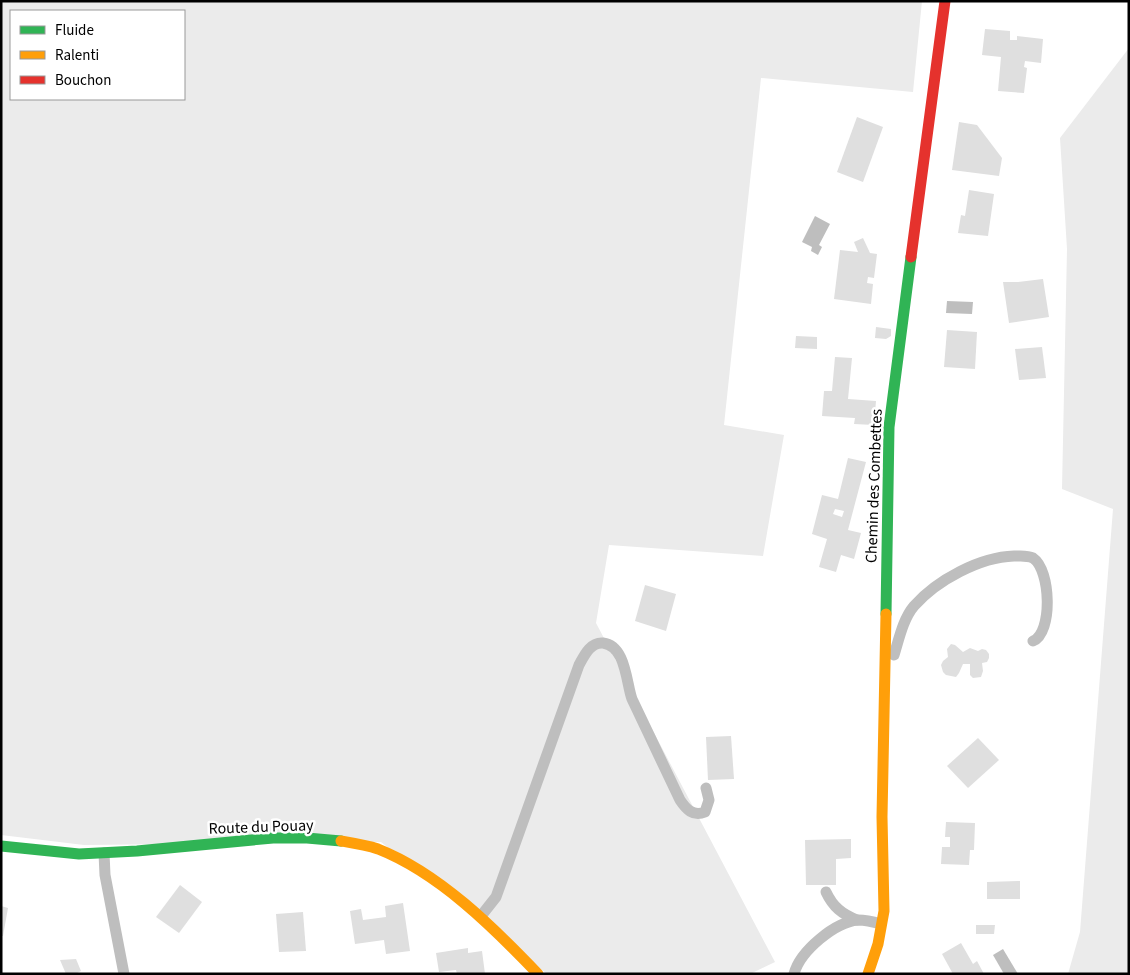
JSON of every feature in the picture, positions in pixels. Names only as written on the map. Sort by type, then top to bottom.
[{"type":"street","name":"Chemin des Combettes","points":[[868,974],[878,944],[884,911],[882,817],[890,427],[945,1]]},
{"type":"street","name":"Route du Pouay","points":[[1,846],[79,854],[276,838],[339,840],[372,848],[407,863],[443,887],[481,916],[538,974]]},
{"type":"lane","points":[[884,669],[889,669],[907,617],[913,607],[943,582],[966,568],[1008,556],[1025,555],[1034,559],[1041,569],[1048,590],[1045,620],[1040,636],[1033,641]]},
{"type":"lane","points":[[481,916],[496,897],[579,665],[588,650],[597,643],[613,646],[618,652],[625,669],[627,685],[632,699],[680,800],[686,808],[693,813],[700,814],[705,812],[709,800],[706,788]]},
{"type":"lane","points":[[104,853],[105,876],[124,974]]},
{"type":"lane","points":[[826,892],[830,901],[841,913],[857,920],[882,924]]},
{"type":"lane","points":[[794,974],[800,960],[827,934],[857,920]]},
{"type":"shaded area","points":[[1,1],[922,1],[913,92],[761,78],[724,425],[784,435],[763,556],[609,545],[596,623],[775,962],[750,974],[547,974],[381,842],[84,845],[1,835]]},
{"type":"shaded area","points":[[1129,48],[1129,974],[1068,974],[1080,932],[1113,509],[1062,489],[1067,249],[1060,138]]},
{"type":"shaded area","points":[[815,216],[830,224],[819,245],[822,247],[818,255],[811,251],[812,247],[802,242]]},
{"type":"shaded area","points":[[947,301],[973,302],[972,314],[946,313]]},
{"type":"shaded area","points":[[1003,949],[1018,974],[1004,974],[993,955]]},
{"type":"building","points":[[985,29],[1010,31],[1010,40],[1017,40],[1017,36],[1043,39],[1041,63],[1025,61],[1024,67],[1027,68],[1024,93],[998,91],[1001,57],[982,55]]},
{"type":"building","points":[[857,117],[883,127],[863,182],[837,172]]},
{"type":"building","points":[[959,122],[977,125],[1002,158],[999,176],[952,170]]},
{"type":"building","points":[[969,190],[994,194],[988,236],[958,233],[961,215],[965,216]]},
{"type":"building","points":[[863,238],[870,253],[877,254],[874,278],[868,277],[867,283],[873,284],[871,304],[834,299],[840,250],[858,252],[854,242]]},
{"type":"building","points":[[1043,279],[1049,317],[1009,323],[1003,282]]},
{"type":"building","points":[[876,327],[891,329],[891,336],[886,339],[875,338]]},
{"type":"building","points":[[947,330],[977,332],[975,369],[944,367]]},
{"type":"building","points":[[796,336],[817,337],[817,349],[795,348]]},
{"type":"building","points":[[1042,347],[1046,378],[1019,380],[1015,349]]},
{"type":"building","points":[[835,357],[852,358],[848,399],[876,401],[874,425],[854,424],[855,418],[822,416],[824,391],[832,391]]},
{"type":"building","points":[[848,458],[866,462],[848,530],[861,533],[854,559],[841,555],[836,572],[819,567],[827,539],[812,534],[822,495],[838,499]],"holes":[[[835,509],[844,511],[842,517],[833,514]]]},
{"type":"building","points":[[645,585],[676,594],[666,631],[635,621]]},
{"type":"building","points":[[951,644],[963,652],[970,648],[978,651],[986,650],[989,658],[987,662],[982,663],[983,671],[981,677],[973,678],[970,675],[970,664],[963,664],[956,677],[946,675],[943,672],[941,665],[948,657],[947,649]]},
{"type":"building","points":[[731,736],[734,779],[708,780],[706,737]]},
{"type":"building","points":[[978,738],[999,760],[968,788],[947,766]]},
{"type":"building","points":[[946,822],[975,823],[974,850],[970,850],[969,865],[941,864],[942,847],[950,847],[950,837],[945,837]]},
{"type":"building","points":[[851,839],[851,858],[836,859],[836,885],[806,885],[805,840]]},
{"type":"building","points":[[1020,881],[1020,899],[987,899],[987,882]]},
{"type":"building","points":[[180,885],[202,902],[179,933],[156,917]]},
{"type":"building","points":[[403,903],[410,951],[386,954],[384,940],[355,944],[350,911],[361,909],[363,920],[386,917],[385,906]]},
{"type":"building","points":[[1,906],[8,908],[3,936],[1,936]]},
{"type":"building","points":[[303,912],[306,951],[279,952],[276,914]]},
{"type":"building","points":[[976,925],[995,925],[994,934],[976,934]]},
{"type":"building","points":[[961,943],[973,964],[977,961],[984,974],[953,974],[942,954]]},
{"type":"building","points":[[468,948],[468,953],[482,951],[485,974],[457,974],[456,970],[439,972],[436,953]]},
{"type":"building","points":[[76,959],[81,971],[75,974],[66,974],[60,960]]},
{"type":"traffic: fast","points":[[886,614],[889,427],[911,257]]},
{"type":"traffic: fast","points":[[1,846],[79,854],[137,851],[273,838],[341,841]]},
{"type":"traffic: slow","points":[[868,974],[878,944],[884,911],[882,817],[886,614]]},
{"type":"traffic: slow","points":[[341,841],[378,849],[401,859],[423,872],[464,903],[503,938],[538,974]]},
{"type":"traffic: jam","points":[[911,257],[945,1]]}]
